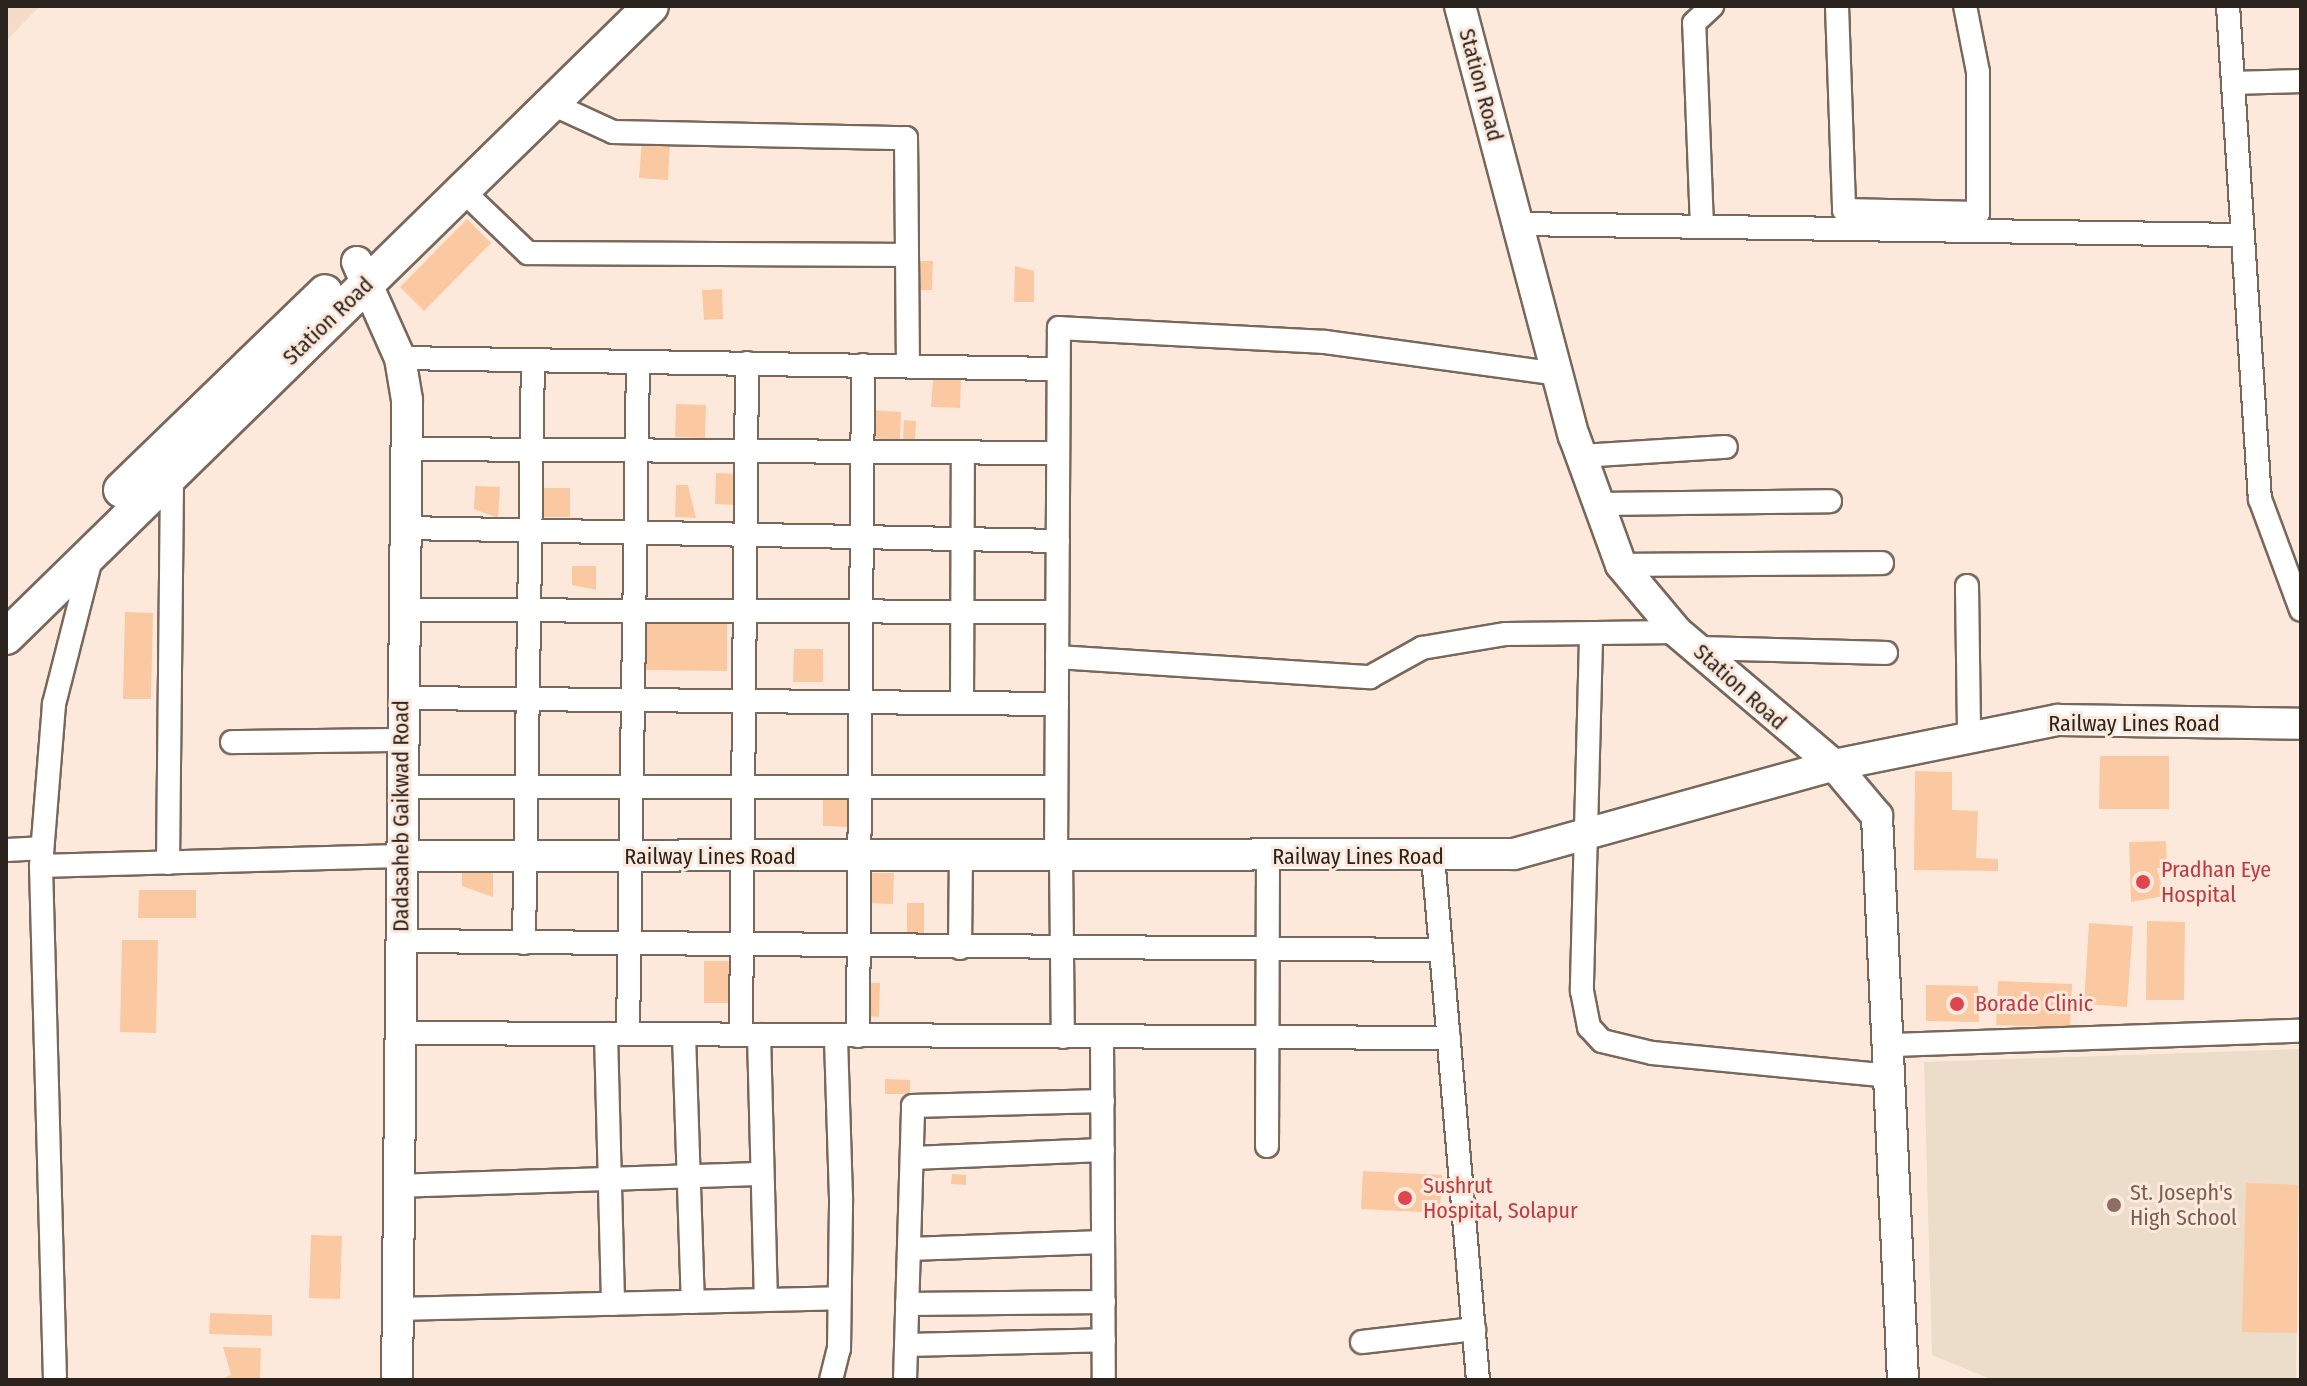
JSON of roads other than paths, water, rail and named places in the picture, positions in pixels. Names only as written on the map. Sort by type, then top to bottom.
[{"type":"main road","name":"Station Road","points":[[6,637],[172,474],[619,6]]},
{"type":"main road","name":"Station Road","points":[[6,607],[362,273],[462,190],[651,6]]},
{"type":"street","name":"Station Road","points":[[1460,6],[1581,456],[1621,565],[1689,640],[1768,716],[1834,765],[1877,816],[1890,1045],[1903,1380]]},
{"type":"street","points":[[1702,227],[1694,23],[1712,6]]},
{"type":"street","points":[[1837,6],[1844,210],[1978,213],[1978,72],[1965,6]]},
{"type":"street","points":[[2228,6],[2240,235],[2260,499],[2301,610]]},
{"type":"street","points":[[2233,83],[2301,81]]},
{"type":"street","points":[[550,103],[613,132],[906,138],[908,366]]},
{"type":"street","points":[[462,190],[528,253],[907,255]]},
{"type":"street","points":[[1517,224],[2240,235]]},
{"type":"street","name":"Dadasaheb Gaikwad Road","points":[[362,273],[400,358],[406,449],[398,856],[397,1380]]},
{"type":"street","points":[[1063,1037],[1056,787],[1059,328],[1325,342],[1558,374]]},
{"type":"street","points":[[400,358],[1058,369]]},
{"type":"street","points":[[524,943],[533,360]]},
{"type":"street","points":[[628,1034],[638,362]]},
{"type":"street","points":[[747,363],[747,857],[744,946],[762,1174],[766,1300]]},
{"type":"street","points":[[831,1380],[838,1298],[847,1036],[857,948],[856,787],[865,538],[863,365]]},
{"type":"street","points":[[1581,456],[1726,447]]},
{"type":"street","points":[[406,449],[1058,453]]},
{"type":"street","points":[[962,703],[963,452]]},
{"type":"street","points":[[168,863],[172,474]]},
{"type":"street","points":[[1599,504],[1830,501]]},
{"type":"street","points":[[405,528],[1058,541]]},
{"type":"street","points":[[55,1380],[42,857],[54,704],[93,550]]},
{"type":"street","points":[[1621,565],[1882,563]]},
{"type":"street","points":[[1967,586],[1969,738]]},
{"type":"street","points":[[403,610],[1057,612]]},
{"type":"street","points":[[1057,657],[1370,677],[1422,648],[1506,634],[1689,640],[1886,653]]},
{"type":"street","points":[[1591,639],[1582,991],[1589,1027],[1602,1041],[1891,1076]]},
{"type":"street","points":[[402,698],[1057,704]]},
{"type":"street","name":"Railway Lines Road","points":[[398,856],[1433,857],[1514,854],[1587,838],[1834,765],[2058,720],[2301,724]]},
{"type":"street","points":[[232,742],[401,740]]},
{"type":"street","points":[[400,787],[1056,787]]},
{"type":"street","points":[[6,850],[42,857],[168,863],[398,856]]},
{"type":"street","points":[[960,948],[961,857]]},
{"type":"street","points":[[1267,1146],[1271,1037],[1268,857]]},
{"type":"street","points":[[1433,857],[1478,1380]]},
{"type":"street","points":[[400,941],[857,948],[1441,950]]},
{"type":"street","points":[[1890,1045],[2301,1031]]},
{"type":"street","points":[[399,1033],[1449,1038]]},
{"type":"street","points":[[606,1034],[613,1304]]},
{"type":"street","points":[[684,1035],[693,1302]]},
{"type":"street","points":[[1102,1037],[1104,1380]]},
{"type":"street","points":[[905,1380],[913,1106],[1103,1101]]},
{"type":"street","points":[[912,1158],[1103,1150]]},
{"type":"street","points":[[398,1186],[762,1174]]},
{"type":"street","points":[[909,1249],[1103,1242]]},
{"type":"street","points":[[397,1309],[838,1298]]},
{"type":"street","points":[[907,1304],[1104,1302]]},
{"type":"street","points":[[1362,1342],[1474,1329]]},
{"type":"street","points":[[906,1345],[1104,1340]]},
{"type":"place","name":"Pradhan Eye Hospital","points":[[2143,882]]},
{"type":"place","name":"Borade Clinic","points":[[1957,1004]]},
{"type":"place","name":"Sushrut Hospital, Solapur","points":[[1405,1198]]},
{"type":"place","name":"St. Joseph's High School","points":[[2114,1205]]}]
